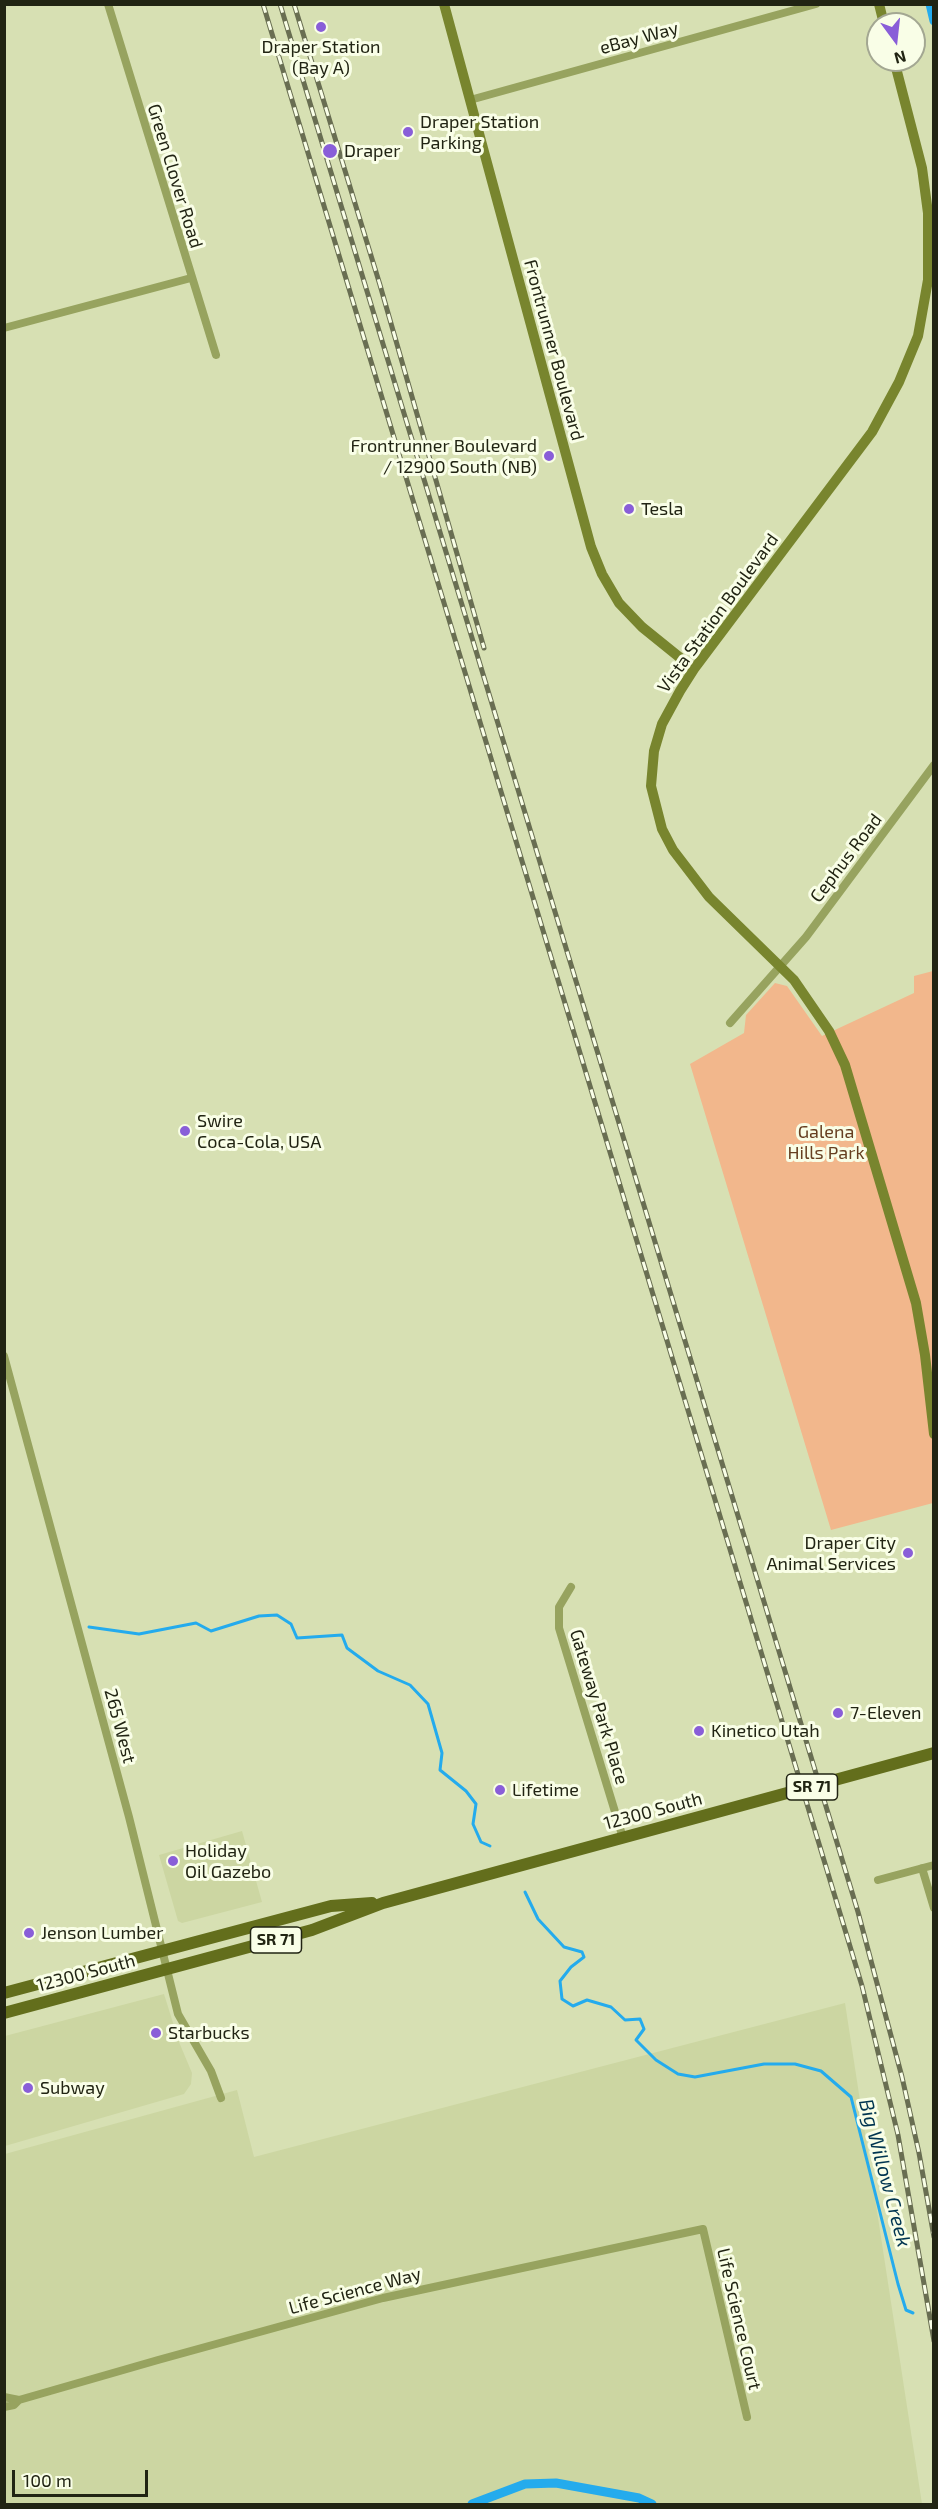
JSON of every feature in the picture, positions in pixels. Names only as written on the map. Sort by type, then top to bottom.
[{"type":"main road","name":"12300 South","points":[[4,2013],[312,1930],[382,1903],[933,1754]]},
{"type":"main road","name":"12300 South","points":[[4,1993],[331,1906],[382,1903]]},
{"type":"street","name":"Green Clover Road","points":[[108,4],[216,355]]},
{"type":"street","name":"Frontrunner Boulevard","points":[[444,4],[591,547],[602,574],[619,603],[642,627],[694,669]]},
{"type":"street","name":"eBay Way","points":[[470,100],[816,4]]},
{"type":"street","name":"Vista Station Boulevard","points":[[897,72],[922,168],[928,213],[928,280],[918,336],[899,382],[872,432],[694,669],[662,724],[654,751],[651,786],[662,829],[674,850],[709,897],[794,980],[829,1031],[845,1065],[916,1303],[925,1355],[933,1434]]},
{"type":"street","points":[[4,328],[191,278]]},
{"type":"street","name":"Cephus Road","points":[[730,1023],[806,937],[933,765]]},
{"type":"street","name":"265 West","points":[[4,1356],[128,1814],[178,2014],[211,2071],[221,2098]]},
{"type":"street","name":"Gateway Park Place","points":[[571,1587],[559,1607],[559,1628],[623,1838]]},
{"type":"street","points":[[878,1880],[933,1865]]},
{"type":"street","points":[[922,1868],[933,1908]]},
{"type":"street","name":"Life Science Way","points":[[4,2397],[19,2400],[389,2296],[703,2229]]},
{"type":"street","name":"Life Science Court","points":[[703,2229],[747,2417]]},
{"type":"street","name":"Life Science Way","points":[[4,2407],[14,2405],[19,2400]]},
{"type":"shaded area","points":[[242,1831],[262,1902],[182,1923],[178,1921],[159,1855]]},
{"type":"shaded area","points":[[164,1994],[179,2042],[192,2073],[191,2084],[184,2094],[5,2146],[5,2036]]},
{"type":"shaded area","points":[[845,2003],[922,2504],[5,2504],[5,2154],[237,2090],[254,2157]]},
{"type":"green space","name":"Galena Hills Park","points":[[933,971],[933,1503],[831,1530],[690,1064],[744,1033],[746,1015],[775,983],[787,986],[822,1036],[914,993],[914,976]]},
{"type":"waterway","points":[[930,4],[934,21]]},
{"type":"waterway","name":"Big Willow Creek","points":[[89,1627],[139,1634],[196,1623],[211,1631],[259,1616],[277,1615],[291,1624],[297,1638],[342,1635],[347,1648],[378,1671],[410,1685],[428,1704],[442,1753],[440,1770],[466,1791],[476,1804],[473,1824],[481,1842],[490,1846]]},
{"type":"waterway","name":"Big Willow Creek","points":[[525,1892],[538,1919],[564,1947],[582,1952],[584,1957],[571,1967],[560,1981],[562,1999],[573,2006],[587,2000],[611,2007],[625,2020],[640,2019],[644,2029],[636,2040],[656,2060],[678,2074],[695,2077],[764,2064],[795,2064],[821,2071],[851,2097],[898,2284],[906,2310],[913,2313]]},
{"type":"waterway","points":[[472,2504],[525,2484],[556,2483],[639,2498],[652,2504]]},
{"type":"railway","points":[[263,4],[862,1986],[898,2135],[934,2341]]},
{"type":"railway","points":[[280,4],[858,1912],[902,2077],[934,2237]]},
{"type":"railway","points":[[294,4],[380,285],[484,648]]},
{"type":"place","name":"Draper Station (Bay A)","points":[[321,27]]},
{"type":"place","name":"Draper Station Parking","points":[[408,132]]},
{"type":"place","name":"Draper","points":[[330,151]]},
{"type":"place","name":"Frontrunner Boulevard / 12900 South (NB)","points":[[549,456]]},
{"type":"place","name":"Tesla","points":[[629,509]]},
{"type":"place","name":"Swire Coca-Cola, USA","points":[[185,1131]]},
{"type":"place","name":"Draper City Animal Services","points":[[908,1553]]},
{"type":"place","name":"7-Eleven","points":[[838,1713]]},
{"type":"place","name":"Kinetico Utah","points":[[699,1731]]},
{"type":"place","name":"Lifetime","points":[[500,1790]]},
{"type":"place","name":"Holiday Oil Gazebo","points":[[173,1861]]},
{"type":"place","name":"Jenson Lumber","points":[[29,1933]]},
{"type":"place","name":"Starbucks","points":[[156,2033]]},
{"type":"place","name":"Subway","points":[[28,2088]]}]
